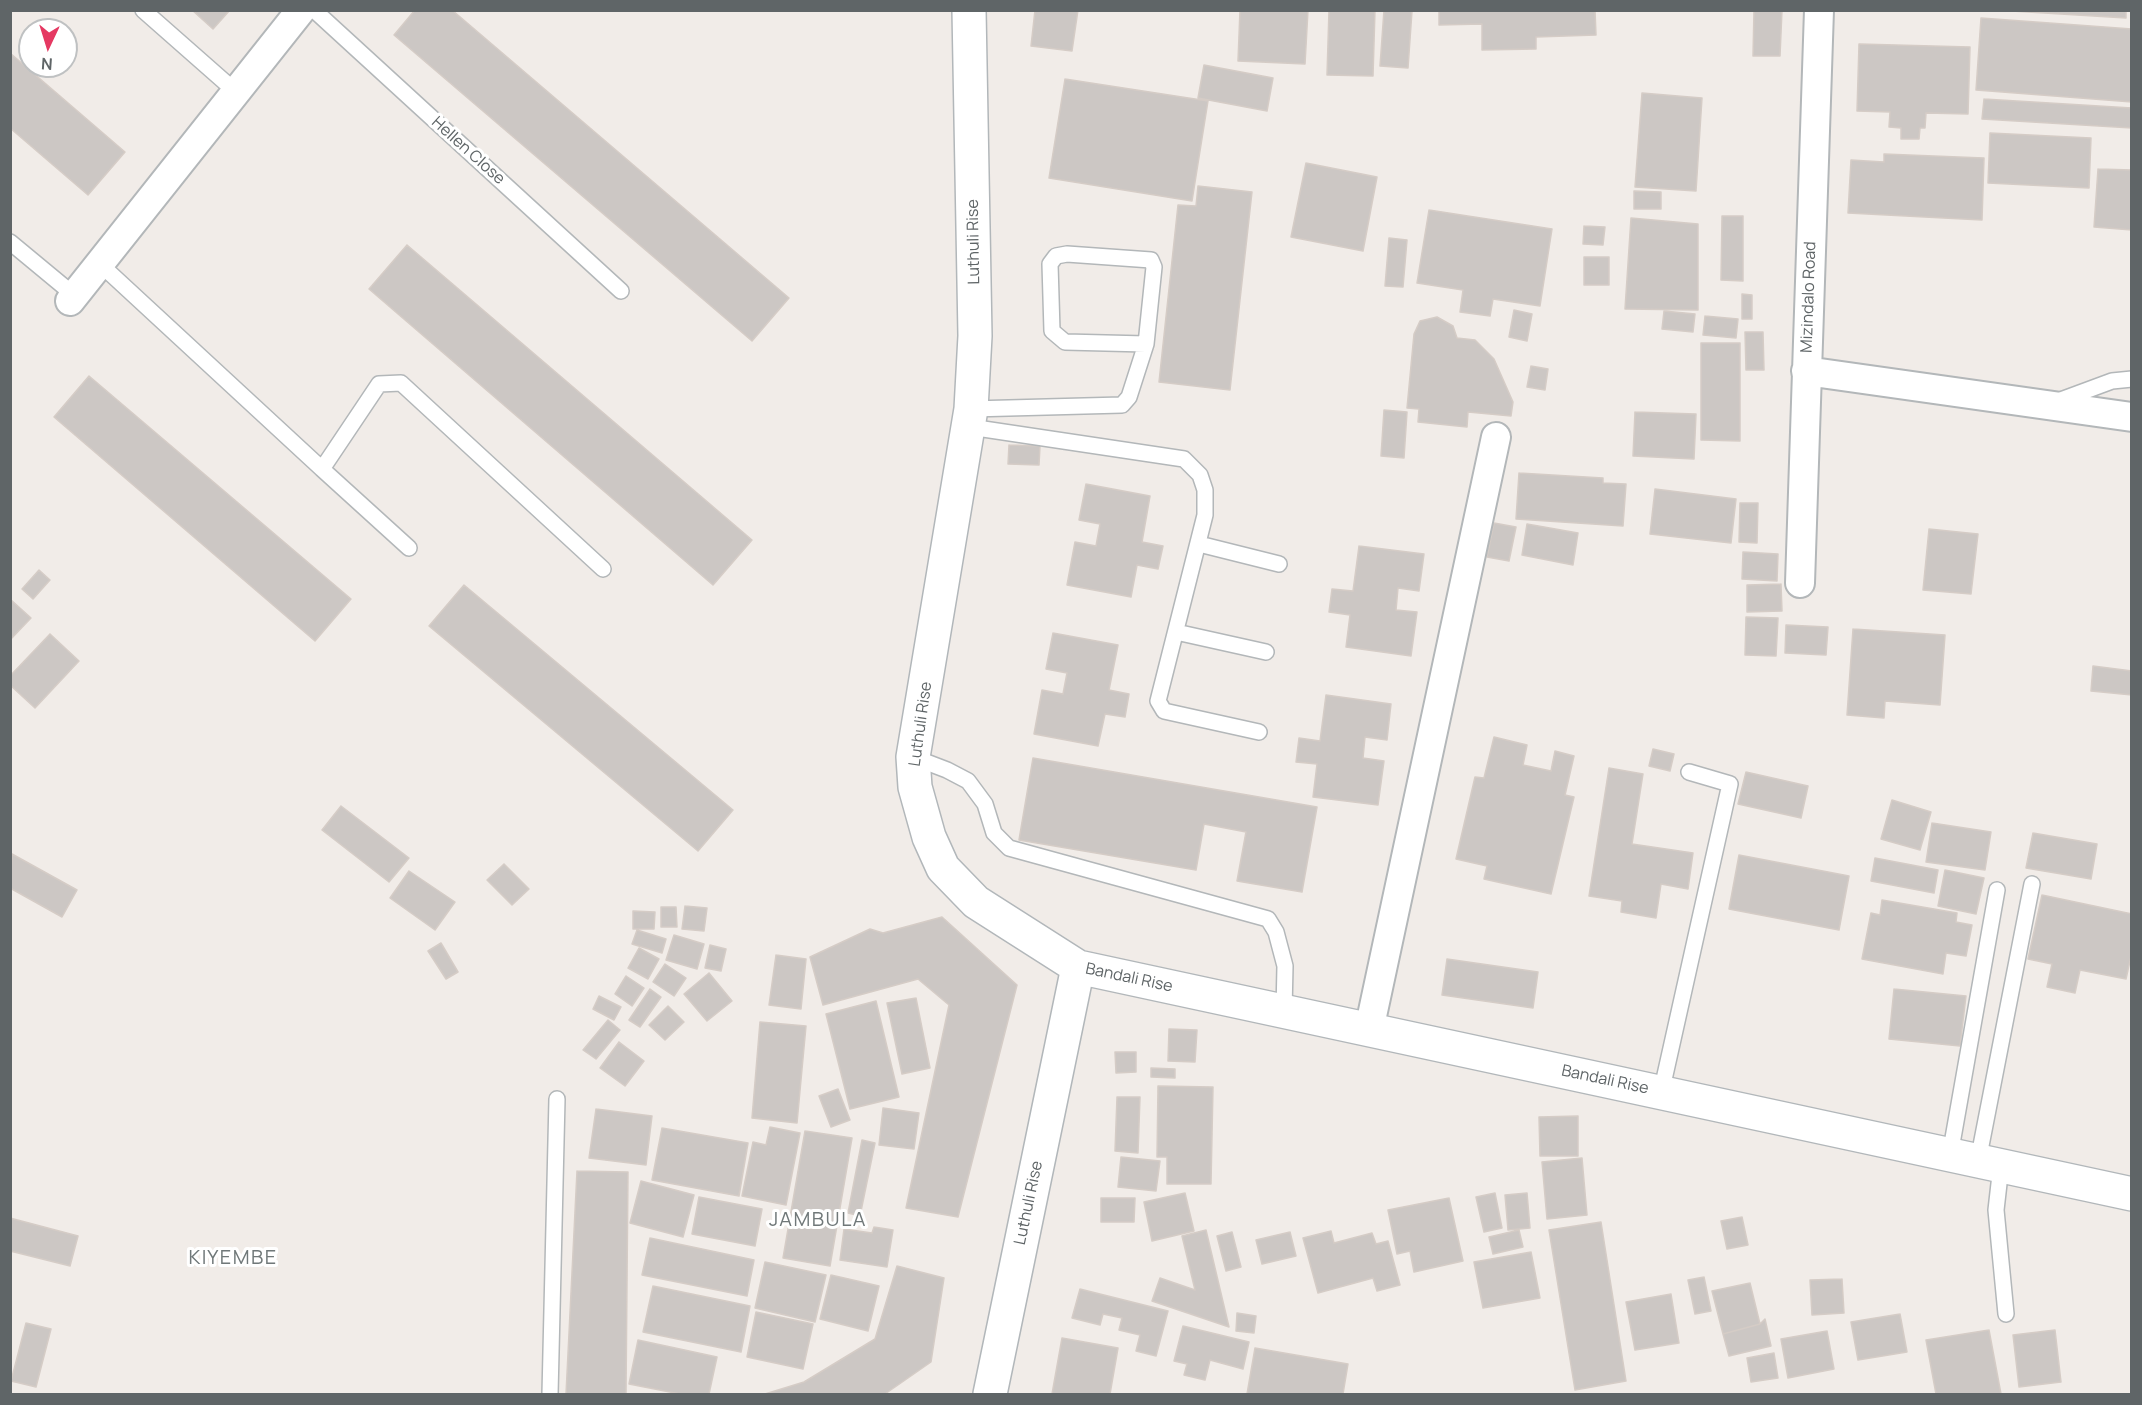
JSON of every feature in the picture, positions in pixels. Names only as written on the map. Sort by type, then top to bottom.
[{"type":"street","points":[[72,298],[98,262],[301,10]]},
{"type":"street","name":"Luthuli Rise","points":[[969,10],[975,336],[970,418],[913,757],[915,787],[929,837],[943,868],[976,902],[1078,967],[990,1395]]},
{"type":"street","name":"Mizindalo Road","points":[[1800,583],[1819,10]]},
{"type":"street","points":[[1806,371],[2044,407],[2132,417]]},
{"type":"street","points":[[1369,1030],[1496,437]]},
{"type":"street","name":"Bandali Rise","points":[[1078,967],[2132,1194]]},
{"type":"lane","points":[[143,10],[235,91]]},
{"type":"lane","name":"Hellen Close","points":[[314,10],[621,291]]},
{"type":"lane","points":[[10,242],[72,298]]},
{"type":"lane","points":[[970,418],[1122,405],[1129,397],[1146,344],[1154,267],[1150,260],[1067,254],[1056,256],[1050,264],[1052,331],[1065,342],[1146,344]]},
{"type":"lane","points":[[98,262],[409,548]]},
{"type":"lane","points":[[2044,407],[2112,381],[2132,379]]},
{"type":"lane","points":[[322,469],[380,384],[401,383],[603,569]]},
{"type":"lane","points":[[970,418],[1184,459],[1200,476],[1205,490],[1205,515],[1158,701],[1164,711],[1259,732]]},
{"type":"lane","points":[[1199,544],[1279,564]]},
{"type":"lane","points":[[1176,632],[1266,652]]},
{"type":"lane","points":[[913,757],[968,781],[985,804],[994,833],[1010,848],[1268,919],[1276,932],[1285,966],[1284,1011]]},
{"type":"lane","points":[[1661,1093],[1730,784],[1689,772]]},
{"type":"lane","points":[[1976,1160],[2032,884]]},
{"type":"lane","points":[[1997,890],[1976,1160],[1996,1210],[2006,1314]]},
{"type":"lane","points":[[550,1395],[557,1099]]},
{"type":"building","points":[[192,10],[230,10],[213,29]]},
{"type":"building","points":[[415,10],[452,10],[789,298],[752,341],[394,35]]},
{"type":"building","points":[[1035,10],[1078,10],[1072,51],[1031,46]]},
{"type":"building","points":[[1240,10],[1308,10],[1305,64],[1238,61]]},
{"type":"building","points":[[1329,10],[1375,10],[1373,76],[1327,75]]},
{"type":"building","points":[[1384,10],[1412,11],[1408,68],[1380,66]]},
{"type":"building","points":[[1439,10],[1595,10],[1596,35],[1536,37],[1536,49],[1482,50],[1482,24],[1439,25]]},
{"type":"building","points":[[1754,10],[1782,10],[1780,56],[1753,56]]},
{"type":"building","points":[[1995,10],[2126,10],[2126,18]]},
{"type":"building","points":[[1981,18],[2132,29],[2132,102],[1976,90]]},
{"type":"building","points":[[1859,44],[1970,47],[1968,114],[1926,113],[1925,128],[1920,128],[1919,139],[1901,139],[1901,128],[1889,127],[1890,112],[1857,111]]},
{"type":"building","points":[[10,53],[18,60],[18,78],[39,78],[125,152],[88,195],[10,128]]},
{"type":"building","points":[[1204,65],[1273,78],[1267,111],[1198,98]]},
{"type":"building","points":[[1065,79],[1208,101],[1192,201],[1049,178]]},
{"type":"building","points":[[1642,93],[1702,98],[1696,191],[1635,187]]},
{"type":"building","points":[[1984,99],[2132,108],[2132,128],[1982,119]]},
{"type":"building","points":[[1990,133],[2091,138],[2089,188],[1988,183]]},
{"type":"building","points":[[1884,154],[1984,158],[1982,220],[1848,213],[1851,160],[1884,162]]},
{"type":"building","points":[[1306,163],[1377,177],[1363,251],[1291,237]]},
{"type":"building","points":[[2098,169],[2132,170],[2132,230],[2094,227]]},
{"type":"building","points":[[1198,186],[1252,192],[1230,390],[1159,382],[1178,205],[1196,206]]},
{"type":"building","points":[[1634,191],[1661,192],[1661,209],[1634,209]]},
{"type":"building","points":[[1429,210],[1552,229],[1540,306],[1493,299],[1490,316],[1460,312],[1463,290],[1417,283]]},
{"type":"building","points":[[1722,216],[1743,216],[1743,281],[1721,280]]},
{"type":"building","points":[[1631,218],[1698,224],[1698,310],[1625,309]]},
{"type":"building","points":[[1584,226],[1605,227],[1603,245],[1583,244]]},
{"type":"building","points":[[1389,238],[1407,240],[1403,287],[1385,286]]},
{"type":"building","points":[[407,245],[752,540],[713,585],[369,289]]},
{"type":"building","points":[[1584,257],[1609,257],[1609,285],[1584,285]]},
{"type":"building","points":[[1742,294],[1752,295],[1752,319],[1742,319]]},
{"type":"building","points":[[1514,310],[1532,314],[1527,341],[1509,337]]},
{"type":"building","points":[[1664,311],[1695,314],[1693,332],[1662,329]]},
{"type":"building","points":[[1705,316],[1738,319],[1736,338],[1703,335]]},
{"type":"building","points":[[1437,317],[1453,326],[1457,338],[1475,340],[1494,359],[1513,402],[1511,416],[1468,412],[1467,427],[1418,422],[1419,409],[1407,408],[1414,334],[1420,321]]},
{"type":"building","points":[[1745,332],[1763,332],[1764,370],[1746,370]]},
{"type":"building","points":[[1701,343],[1740,343],[1740,441],[1701,440]]},
{"type":"building","points":[[1531,366],[1548,369],[1545,390],[1527,387]]},
{"type":"building","points":[[89,376],[351,599],[315,641],[54,417]]},
{"type":"building","points":[[1384,410],[1407,412],[1404,458],[1381,456]]},
{"type":"building","points":[[1635,412],[1696,414],[1694,459],[1633,456]]},
{"type":"building","points":[[1009,445],[1040,446],[1039,465],[1008,464]]},
{"type":"building","points":[[1519,473],[1603,478],[1603,483],[1626,484],[1623,526],[1516,519]]},
{"type":"building","points":[[1086,484],[1150,496],[1142,542],[1163,546],[1158,569],[1137,565],[1131,597],[1067,585],[1075,542],[1096,546],[1100,524],[1079,520]]},
{"type":"building","points":[[1655,489],[1736,499],[1731,543],[1650,534]]},
{"type":"building","points":[[1740,503],[1758,503],[1757,543],[1739,542]]},
{"type":"building","points":[[1494,523],[1516,527],[1509,561],[1487,557]]},
{"type":"building","points":[[1527,524],[1578,533],[1573,565],[1522,555]]},
{"type":"building","points":[[1929,529],[1978,534],[1971,594],[1923,590]]},
{"type":"building","points":[[1359,546],[1424,554],[1419,591],[1398,588],[1396,610],[1417,612],[1411,656],[1346,647],[1350,615],[1329,612],[1332,589],[1353,591]]},
{"type":"building","points":[[1743,552],[1778,554],[1777,581],[1742,579]]},
{"type":"building","points":[[39,570],[50,580],[33,599],[22,589]]},
{"type":"building","points":[[1781,584],[1782,611],[1747,612],[1747,585]]},
{"type":"building","points":[[464,585],[733,810],[698,851],[429,626]]},
{"type":"building","points":[[10,599],[31,618],[10,640]]},
{"type":"building","points":[[1746,617],[1778,618],[1776,656],[1745,655]]},
{"type":"building","points":[[1786,625],[1828,627],[1826,655],[1785,653]]},
{"type":"building","points":[[1853,629],[1945,635],[1940,705],[1885,701],[1884,718],[1847,715]]},
{"type":"building","points":[[1053,633],[1118,645],[1109,690],[1129,694],[1125,717],[1105,714],[1098,746],[1034,734],[1042,690],[1063,694],[1067,673],[1046,669]]},
{"type":"building","points":[[50,634],[79,661],[35,708],[10,685],[10,676]]},
{"type":"building","points":[[2093,666],[2132,671],[2132,695],[2091,691]]},
{"type":"building","points":[[1326,695],[1391,704],[1387,740],[1365,737],[1363,758],[1384,761],[1378,805],[1313,797],[1317,764],[1296,762],[1299,738],[1320,741]]},
{"type":"building","points":[[1494,737],[1527,745],[1523,765],[1551,771],[1555,751],[1574,756],[1565,795],[1574,797],[1551,894],[1484,879],[1487,866],[1456,859],[1475,777],[1484,778]]},
{"type":"building","points":[[1653,749],[1674,754],[1670,771],[1649,766]]},
{"type":"building","points":[[1033,758],[1317,807],[1302,892],[1237,881],[1246,832],[1204,824],[1196,870],[1019,840]]},
{"type":"building","points":[[1609,768],[1643,774],[1632,844],[1693,853],[1688,889],[1661,884],[1656,918],[1621,912],[1622,901],[1589,896]]},
{"type":"building","points":[[1746,772],[1808,786],[1801,818],[1738,804]]},
{"type":"building","points":[[1892,800],[1931,812],[1920,850],[1881,839]]},
{"type":"building","points":[[341,806],[409,858],[389,882],[322,830]]},
{"type":"building","points":[[1932,823],[1991,832],[1985,870],[1926,862]]},
{"type":"building","points":[[2033,833],[2097,844],[2091,879],[2026,868]]},
{"type":"building","points":[[12,854],[77,890],[62,917],[10,888]]},
{"type":"building","points":[[1739,855],[1849,876],[1839,930],[1729,909]]},
{"type":"building","points":[[1875,858],[1938,870],[1934,893],[1871,881]]},
{"type":"building","points":[[504,864],[529,889],[512,905],[487,880]]},
{"type":"building","points":[[1945,870],[1984,878],[1976,914],[1938,906]]},
{"type":"building","points":[[409,871],[455,902],[435,930],[390,898]]},
{"type":"building","points":[[2042,895],[2132,914],[2132,952],[2126,979],[2080,970],[2075,993],[2047,987],[2052,964],[2028,959]]},
{"type":"building","points":[[1882,900],[1957,913],[1956,922],[1972,925],[1966,956],[1946,953],[1943,974],[1862,959],[1871,913],[1880,915]]},
{"type":"building","points":[[685,906],[707,908],[704,931],[682,929]]},
{"type":"building","points":[[661,907],[676,907],[677,927],[661,927]]},
{"type":"building","points":[[633,911],[655,912],[654,929],[633,929]]},
{"type":"building","points":[[942,917],[1017,985],[958,1217],[906,1208],[949,1005],[918,979],[823,1005],[810,957],[870,929],[883,933]]},
{"type":"building","points":[[637,930],[666,939],[662,953],[632,944]]},
{"type":"building","points":[[674,935],[704,944],[697,969],[666,960]]},
{"type":"building","points":[[441,943],[458,972],[446,979],[428,951]]},
{"type":"building","points":[[710,945],[726,949],[721,971],[705,968]]},
{"type":"building","points":[[639,948],[659,959],[648,979],[628,968]]},
{"type":"building","points":[[776,955],[806,959],[801,1009],[769,1005]]},
{"type":"building","points":[[1447,959],[1538,972],[1533,1008],[1442,995]]},
{"type":"building","points":[[665,964],[686,978],[674,996],[653,982]]},
{"type":"building","points":[[709,973],[732,1001],[707,1021],[684,994]]},
{"type":"building","points":[[626,976],[644,988],[632,1006],[615,994]]},
{"type":"building","points":[[650,989],[661,997],[640,1027],[629,1020]]},
{"type":"building","points":[[1894,989],[1966,996],[1960,1046],[1889,1039]]},
{"type":"building","points":[[599,996],[621,1007],[614,1020],[593,1009]]},
{"type":"building","points":[[916,998],[930,1068],[902,1074],[887,1003]]},
{"type":"building","points":[[876,1001],[899,1097],[850,1109],[826,1014]]},
{"type":"building","points":[[668,1006],[684,1022],[665,1040],[649,1025]]},
{"type":"building","points":[[608,1020],[620,1030],[596,1059],[583,1050]]},
{"type":"building","points":[[760,1022],[806,1026],[797,1123],[752,1118]]},
{"type":"building","points":[[1169,1029],[1197,1030],[1195,1062],[1168,1061]]},
{"type":"building","points":[[619,1042],[644,1061],[625,1086],[600,1068]]},
{"type":"building","points":[[1115,1052],[1136,1052],[1136,1072],[1116,1073]]},
{"type":"building","points":[[1151,1068],[1175,1069],[1175,1078],[1151,1077]]},
{"type":"building","points":[[1158,1086],[1213,1087],[1211,1184],[1167,1184],[1167,1157],[1157,1157]]},
{"type":"building","points":[[838,1089],[850,1120],[831,1127],[819,1096]]},
{"type":"building","points":[[1117,1097],[1140,1097],[1138,1153],[1115,1151]]},
{"type":"building","points":[[883,1108],[919,1113],[914,1149],[879,1145]]},
{"type":"building","points":[[596,1109],[652,1116],[646,1165],[589,1158]]},
{"type":"building","points":[[1578,1116],[1578,1156],[1540,1156],[1539,1117]]},
{"type":"building","points":[[770,1127],[800,1133],[786,1205],[742,1196],[753,1142],[766,1145]]},
{"type":"building","points":[[662,1128],[748,1143],[739,1196],[652,1180]]},
{"type":"building","points":[[805,1131],[852,1138],[830,1266],[783,1258]]},
{"type":"building","points":[[862,1140],[875,1143],[860,1216],[848,1213]]},
{"type":"building","points":[[1121,1157],[1160,1161],[1156,1191],[1118,1187]]},
{"type":"building","points":[[1582,1158],[1587,1215],[1547,1219],[1542,1162]]},
{"type":"building","points":[[577,1171],[628,1172],[626,1394],[566,1394]]},
{"type":"building","points":[[641,1181],[694,1195],[683,1237],[630,1223]]},
{"type":"building","points":[[1185,1193],[1194,1231],[1152,1241],[1144,1202]]},
{"type":"building","points":[[1495,1193],[1502,1228],[1484,1232],[1476,1197]]},
{"type":"building","points":[[1527,1193],[1530,1228],[1508,1230],[1505,1195]]},
{"type":"building","points":[[699,1197],[762,1209],[755,1246],[692,1234]]},
{"type":"building","points":[[1101,1198],[1135,1198],[1134,1222],[1101,1222]]},
{"type":"building","points":[[1449,1198],[1463,1261],[1414,1272],[1410,1251],[1397,1254],[1388,1210]]},
{"type":"building","points":[[1742,1217],[1748,1245],[1727,1249],[1721,1221]]},
{"type":"building","points":[[10,1218],[78,1236],[70,1266],[10,1251]]},
{"type":"building","points":[[1601,1222],[1626,1381],[1575,1390],[1549,1230]]},
{"type":"building","points":[[874,1227],[893,1230],[887,1267],[840,1260],[844,1229],[872,1233]]},
{"type":"building","points":[[1206,1230],[1229,1327],[1152,1301],[1160,1278],[1195,1290],[1182,1236]]},
{"type":"building","points":[[1519,1230],[1523,1247],[1493,1254],[1489,1237]]},
{"type":"building","points":[[1331,1231],[1334,1243],[1372,1233],[1376,1244],[1388,1241],[1400,1285],[1377,1291],[1373,1278],[1318,1293],[1303,1238]]},
{"type":"building","points":[[1232,1232],[1241,1267],[1226,1271],[1217,1236]]},
{"type":"building","points":[[1290,1232],[1296,1256],[1262,1264],[1256,1240]]},
{"type":"building","points":[[650,1238],[754,1260],[747,1296],[642,1275]]},
{"type":"building","points":[[1531,1252],[1540,1298],[1483,1308],[1474,1262]]},
{"type":"building","points":[[765,1262],[826,1275],[815,1322],[755,1308]]},
{"type":"building","points":[[897,1266],[944,1278],[931,1362],[885,1394],[765,1394],[804,1382],[875,1339]]},
{"type":"building","points":[[831,1275],[879,1286],[868,1331],[820,1319]]},
{"type":"building","points":[[1704,1277],[1711,1311],[1695,1314],[1688,1280]]},
{"type":"building","points":[[1842,1279],[1844,1313],[1812,1315],[1810,1280]]},
{"type":"building","points":[[1750,1283],[1760,1324],[1723,1334],[1712,1291]]},
{"type":"building","points":[[653,1286],[750,1306],[741,1352],[643,1332]]},
{"type":"building","points":[[1080,1289],[1168,1311],[1156,1356],[1136,1351],[1140,1335],[1119,1330],[1122,1318],[1103,1314],[1100,1325],[1072,1318]]},
{"type":"building","points":[[1671,1294],[1679,1343],[1635,1350],[1626,1302]]},
{"type":"building","points":[[756,1312],[813,1324],[803,1369],[747,1357]]},
{"type":"building","points":[[1237,1313],[1256,1316],[1254,1333],[1236,1331]]},
{"type":"building","points":[[1900,1314],[1907,1352],[1858,1360],[1851,1322]]},
{"type":"building","points":[[1765,1319],[1771,1346],[1729,1356],[1723,1334],[1760,1324]]},
{"type":"building","points":[[26,1323],[51,1329],[36,1387],[11,1381]]},
{"type":"building","points":[[1183,1326],[1249,1342],[1243,1369],[1210,1360],[1205,1380],[1184,1375],[1187,1364],[1174,1361]]},
{"type":"building","points":[[1989,1330],[2001,1394],[1936,1394],[1926,1340]]},
{"type":"building","points":[[2055,1330],[2061,1382],[2019,1387],[2013,1335]]},
{"type":"building","points":[[1827,1331],[1834,1369],[1788,1378],[1781,1339]]},
{"type":"building","points":[[1062,1338],[1118,1348],[1110,1394],[1052,1394]]},
{"type":"building","points":[[638,1340],[717,1357],[709,1394],[680,1394],[629,1384]]},
{"type":"building","points":[[1255,1348],[1348,1364],[1343,1394],[1247,1394]]},
{"type":"building","points":[[1774,1353],[1778,1378],[1751,1382],[1747,1358]]},
{"type":"district","name":"JAMBULA","points":[[818,1220]]},
{"type":"district","name":"KIYEMBE","points":[[233,1258]]}]
